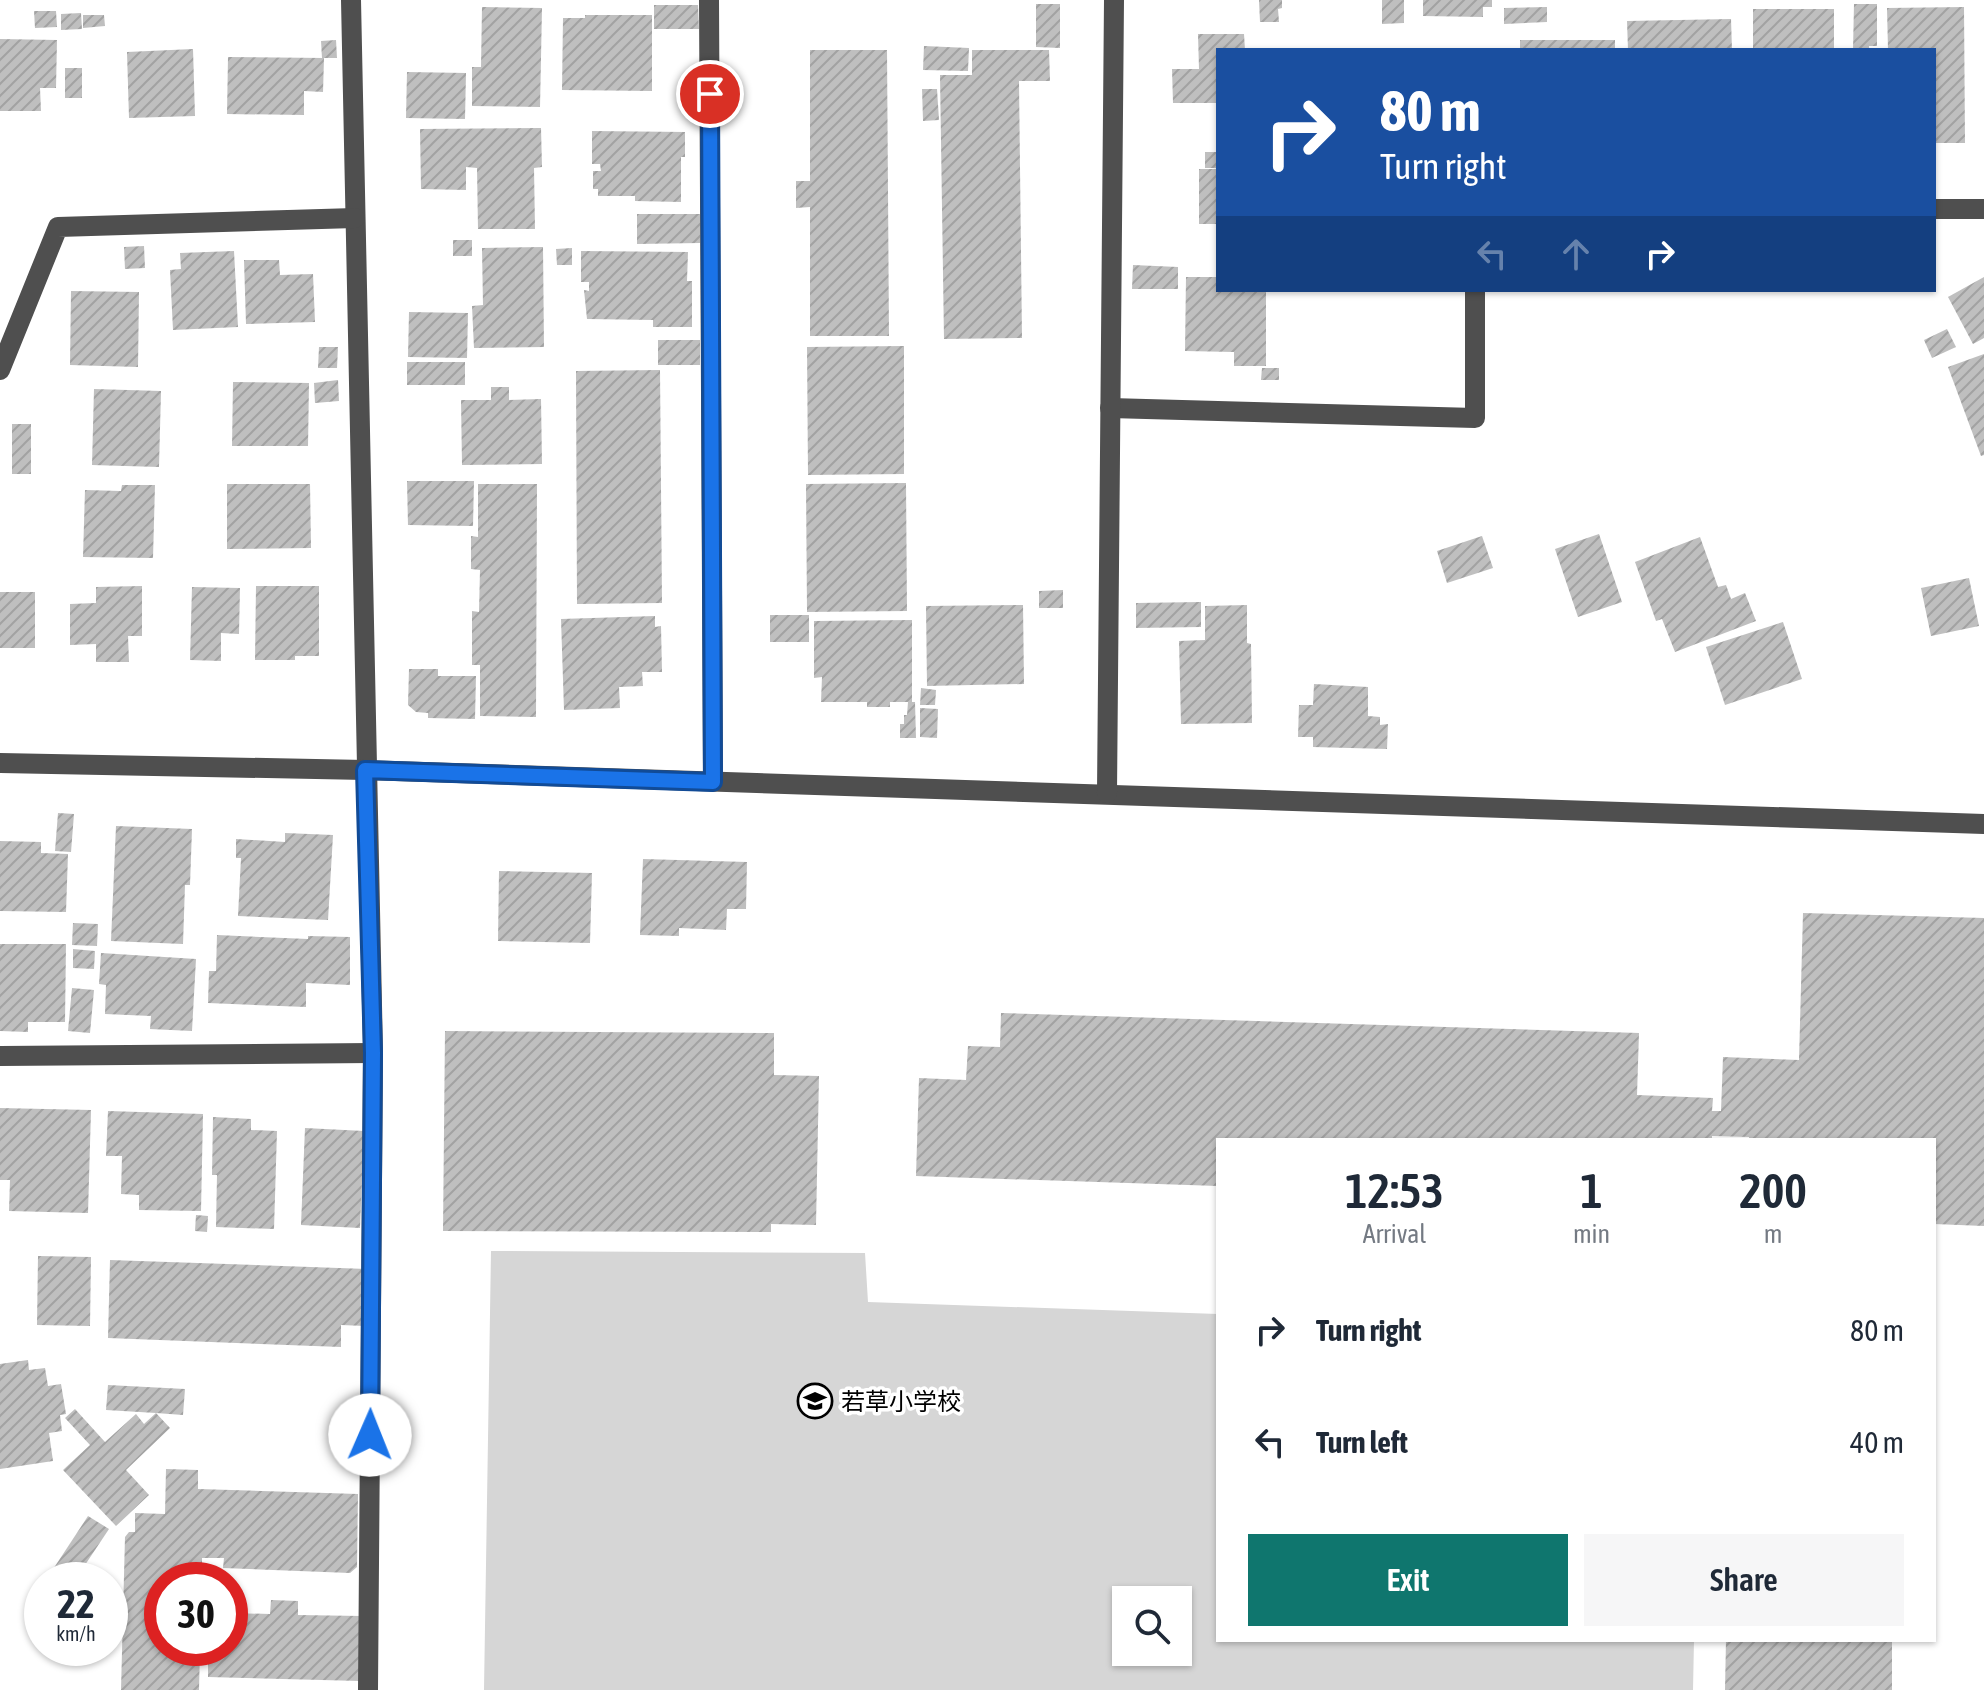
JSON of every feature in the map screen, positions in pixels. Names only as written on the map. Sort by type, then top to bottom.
[{"type":"street","points":[[351,0],[373,1053],[368,1690]]},
{"type":"street","points":[[709,0],[713,782]]},
{"type":"street","points":[[1107,793],[1114,0]]},
{"type":"street","points":[[1936,209],[1984,209]]},
{"type":"street","points":[[0,370],[58,227],[355,218]]},
{"type":"street","points":[[1110,408],[1475,418],[1475,292]]},
{"type":"street","points":[[0,763],[365,770],[1984,824]]},
{"type":"street","points":[[0,1056],[373,1053]]},
{"type":"shaded area","points":[[491,1251],[865,1253],[868,1302],[1216,1314],[1216,1642],[1694,1642],[1693,1690],[484,1690]]},
{"type":"building","points":[[1259,0],[1282,0],[1282,8],[1278,9],[1279,22],[1260,22]]},
{"type":"building","points":[[1382,0],[1404,0],[1404,23],[1382,24]]},
{"type":"building","points":[[1423,0],[1492,0],[1492,7],[1483,7],[1483,17],[1423,16]]},
{"type":"building","points":[[1036,4],[1060,4],[1060,48],[1036,47]]},
{"type":"building","points":[[1854,4],[1877,4],[1877,46],[1853,48]]},
{"type":"building","points":[[654,5],[698,5],[699,29],[654,29]]},
{"type":"building","points":[[482,7],[542,8],[540,107],[472,106],[472,67],[481,67]]},
{"type":"building","points":[[1547,7],[1547,22],[1504,24],[1504,8]]},
{"type":"building","points":[[1964,7],[1965,143],[1936,143],[1936,48],[1888,48],[1887,8]]},
{"type":"building","points":[[1753,9],[1834,9],[1834,48],[1753,48]]},
{"type":"building","points":[[34,11],[56,11],[57,27],[35,28]]},
{"type":"building","points":[[81,13],[82,29],[61,30],[61,14]]},
{"type":"building","points":[[83,15],[104,15],[105,26],[83,28]]},
{"type":"building","points":[[585,15],[652,15],[652,91],[562,90],[563,18],[585,18]]},
{"type":"building","points":[[1731,19],[1732,48],[1628,48],[1627,21]]},
{"type":"building","points":[[1198,34],[1244,34],[1245,48],[1216,48],[1216,103],[1173,103],[1172,69],[1199,69]]},
{"type":"building","points":[[0,39],[57,40],[56,88],[40,88],[41,111],[0,111]]},
{"type":"building","points":[[336,40],[337,58],[322,58],[321,41]]},
{"type":"building","points":[[1520,40],[1615,40],[1615,48],[1520,48]]},
{"type":"building","points":[[924,46],[969,48],[968,71],[923,70]]},
{"type":"building","points":[[193,49],[195,116],[129,118],[127,52]]},
{"type":"building","points":[[810,50],[887,50],[889,336],[810,336],[810,207],[796,208],[796,181],[810,181]]},
{"type":"building","points":[[972,50],[1049,50],[1050,81],[1019,81],[1022,338],[944,339],[940,75],[972,75]]},
{"type":"building","points":[[228,57],[324,58],[323,92],[304,91],[304,115],[227,114]]},
{"type":"building","points":[[65,68],[82,68],[82,98],[65,98]]},
{"type":"building","points":[[407,72],[466,73],[465,119],[406,118]]},
{"type":"building","points":[[922,89],[937,89],[939,120],[923,121]]},
{"type":"building","points":[[541,128],[542,167],[534,168],[535,229],[478,229],[477,168],[466,167],[466,190],[421,189],[420,129]]},
{"type":"building","points":[[592,131],[685,132],[685,157],[681,157],[681,202],[635,201],[635,196],[598,196],[598,189],[593,189],[593,171],[601,171],[600,164],[592,164]]},
{"type":"building","points":[[1205,152],[1216,152],[1216,168],[1205,168]]},
{"type":"building","points":[[1199,169],[1216,169],[1216,224],[1199,224]]},
{"type":"building","points":[[637,214],[700,214],[700,243],[637,244]]},
{"type":"building","points":[[453,240],[472,240],[472,256],[453,256]]},
{"type":"building","points":[[144,246],[145,268],[125,269],[124,247]]},
{"type":"building","points":[[543,247],[544,347],[474,348],[472,306],[483,305],[482,248]]},
{"type":"building","points":[[572,248],[572,265],[557,265],[556,249]]},
{"type":"building","points":[[234,251],[238,327],[173,330],[170,270],[181,269],[180,253]]},
{"type":"building","points":[[581,251],[688,252],[687,281],[692,281],[692,327],[653,327],[653,320],[587,319],[584,290],[589,291],[589,282],[581,282]]},
{"type":"building","points":[[244,260],[279,260],[280,275],[313,274],[315,322],[246,324]]},
{"type":"building","points":[[1133,265],[1178,267],[1178,289],[1132,289]]},
{"type":"building","points":[[1186,277],[1216,277],[1216,292],[1266,292],[1266,366],[1234,366],[1234,352],[1185,351]]},
{"type":"building","points":[[1984,277],[1984,338],[1973,344],[1948,297]]},
{"type":"building","points":[[71,291],[139,292],[138,367],[70,365]]},
{"type":"building","points":[[409,312],[468,313],[467,358],[408,357]]},
{"type":"building","points":[[1947,329],[1956,347],[1932,358],[1924,340]]},
{"type":"building","points":[[658,340],[700,340],[700,365],[658,365]]},
{"type":"building","points":[[904,346],[904,474],[808,475],[807,347]]},
{"type":"building","points":[[319,347],[338,347],[337,368],[318,368]]},
{"type":"building","points":[[1984,354],[1984,455],[1981,456],[1948,367]]},
{"type":"building","points":[[407,362],[465,362],[465,385],[407,385]]},
{"type":"building","points":[[1262,368],[1279,368],[1279,380],[1261,380]]},
{"type":"building","points":[[660,370],[662,603],[577,604],[576,371]]},
{"type":"building","points":[[338,380],[339,401],[315,403],[314,383]]},
{"type":"building","points":[[233,382],[309,383],[308,446],[232,446]]},
{"type":"building","points":[[491,387],[509,387],[509,400],[541,399],[542,464],[462,465],[461,400],[491,400]]},
{"type":"building","points":[[94,389],[161,391],[159,467],[92,465]]},
{"type":"building","points":[[12,424],[31,424],[31,474],[12,474]]},
{"type":"building","points":[[407,481],[474,481],[473,526],[408,525]]},
{"type":"building","points":[[906,483],[907,611],[807,612],[806,484]]},
{"type":"building","points":[[227,484],[310,484],[311,548],[227,549]]},
{"type":"building","points":[[478,484],[537,484],[536,717],[480,716],[480,665],[472,665],[472,611],[479,612],[480,570],[471,569],[471,536],[478,537]]},
{"type":"building","points":[[122,485],[155,485],[153,558],[83,557],[85,490],[121,491]]},
{"type":"building","points":[[1599,534],[1622,602],[1578,617],[1555,549]]},
{"type":"building","points":[[1482,536],[1493,568],[1447,583],[1437,551]]},
{"type":"building","points":[[1700,537],[1718,587],[1726,585],[1731,599],[1745,593],[1756,621],[1675,652],[1662,619],[1656,621],[1635,562]]},
{"type":"building","points":[[1969,578],[1979,626],[1931,636],[1921,588]]},
{"type":"building","points":[[142,586],[142,636],[128,636],[129,662],[96,662],[96,644],[70,645],[70,604],[96,603],[96,587]]},
{"type":"building","points":[[256,586],[319,586],[319,656],[295,656],[295,660],[255,660]]},
{"type":"building","points":[[192,587],[240,588],[239,634],[221,633],[221,661],[190,660]]},
{"type":"building","points":[[1063,590],[1063,608],[1039,608],[1039,591]]},
{"type":"building","points":[[0,592],[35,592],[35,648],[0,648]]},
{"type":"building","points":[[1201,602],[1201,627],[1136,628],[1136,603]]},
{"type":"building","points":[[1023,605],[1024,684],[927,686],[926,606]]},
{"type":"building","points":[[1247,605],[1252,723],[1181,724],[1179,641],[1205,640],[1205,606]]},
{"type":"building","points":[[770,615],[809,615],[809,642],[770,642]]},
{"type":"building","points":[[655,616],[655,627],[661,626],[662,672],[642,672],[643,686],[619,687],[620,708],[564,710],[561,619]]},
{"type":"building","points":[[912,620],[912,702],[915,702],[916,738],[900,738],[900,724],[904,724],[908,702],[890,702],[890,707],[867,707],[867,702],[821,702],[822,677],[814,678],[814,621]]},
{"type":"building","points":[[1783,622],[1802,679],[1725,705],[1706,647]]},
{"type":"building","points":[[409,669],[438,669],[438,676],[476,676],[475,719],[428,718],[428,713],[416,712],[408,705]]},
{"type":"building","points":[[1314,684],[1368,687],[1368,716],[1380,717],[1380,725],[1388,724],[1387,749],[1313,747],[1313,737],[1298,737],[1299,705],[1313,705]]},
{"type":"building","points":[[921,688],[936,690],[935,705],[920,705]]},
{"type":"building","points":[[920,708],[938,709],[937,738],[920,737]]},
{"type":"building","points":[[58,813],[74,814],[71,852],[55,851]]},
{"type":"building","points":[[116,826],[192,829],[190,885],[185,885],[183,944],[111,941]]},
{"type":"building","points":[[285,833],[333,835],[328,920],[238,916],[241,858],[236,858],[236,839],[285,842]]},
{"type":"building","points":[[0,841],[41,842],[41,853],[68,854],[66,912],[0,911]]},
{"type":"building","points":[[643,859],[747,862],[746,909],[727,909],[726,930],[679,928],[679,936],[640,935]]},
{"type":"building","points":[[499,871],[592,873],[590,943],[498,941]]},
{"type":"building","points":[[1803,913],[1984,918],[1984,1226],[1936,1224],[1936,1138],[1216,1138],[1216,1186],[916,1176],[919,1078],[966,1080],[968,1046],[1000,1047],[1001,1013],[1639,1033],[1637,1095],[1713,1098],[1712,1111],[1721,1111],[1723,1057],[1799,1060]]},
{"type":"building","points":[[73,923],[98,924],[97,946],[72,945]]},
{"type":"building","points":[[217,935],[308,939],[308,936],[350,937],[350,985],[306,983],[306,1007],[208,1003],[209,971],[216,971]]},
{"type":"building","points":[[0,944],[66,944],[65,1022],[28,1022],[28,1032],[0,1031]]},
{"type":"building","points":[[73,949],[95,951],[94,969],[73,968]]},
{"type":"building","points":[[101,953],[196,959],[192,1031],[150,1029],[151,1016],[105,1014],[106,985],[99,984]]},
{"type":"building","points":[[72,988],[94,990],[90,1033],[68,1031]]},
{"type":"building","points":[[445,1031],[774,1033],[774,1075],[819,1076],[816,1225],[771,1224],[771,1232],[443,1231]]},
{"type":"building","points":[[0,1108],[91,1110],[88,1213],[9,1211],[10,1180],[0,1180]]},
{"type":"building","points":[[108,1111],[203,1114],[201,1211],[139,1210],[139,1195],[121,1194],[122,1156],[106,1156]]},
{"type":"building","points":[[213,1117],[251,1119],[251,1130],[277,1131],[274,1229],[216,1227],[217,1175],[212,1175]]},
{"type":"building","points":[[305,1128],[364,1131],[360,1228],[301,1225]]},
{"type":"building","points":[[196,1215],[208,1216],[207,1232],[195,1231]]},
{"type":"building","points":[[38,1256],[91,1257],[90,1326],[37,1325]]},
{"type":"building","points":[[110,1260],[367,1269],[365,1326],[341,1325],[341,1347],[108,1338]]},
{"type":"building","points":[[28,1360],[29,1370],[45,1368],[48,1386],[61,1384],[66,1414],[60,1415],[62,1431],[49,1433],[53,1461],[0,1469],[0,1364]]},
{"type":"building","points":[[108,1385],[185,1389],[183,1415],[106,1410]]},
{"type":"building","points":[[75,1409],[105,1442],[136,1414],[144,1424],[156,1413],[170,1428],[126,1470],[149,1495],[116,1526],[63,1470],[90,1445],[65,1418]]},
{"type":"building","points":[[166,1469],[198,1470],[198,1489],[358,1494],[357,1567],[350,1573],[248,1569],[248,1562],[224,1562],[224,1558],[202,1558],[202,1562],[144,1562],[144,1666],[200,1666],[199,1690],[121,1690],[122,1666],[128,1666],[128,1562],[124,1562],[125,1537],[129,1532],[135,1532],[135,1513],[165,1514]]},
{"type":"building","points":[[88,1516],[109,1529],[87,1562],[58,1562]]},
{"type":"building","points":[[271,1600],[298,1601],[298,1615],[361,1616],[360,1681],[208,1677],[208,1666],[248,1666],[248,1613],[270,1614]]},
{"type":"building","points":[[1726,1642],[1892,1642],[1892,1690],[1725,1690]]},
{"type":"place","name":"若草小学校","points":[[815,1401]]},
{"type":"route","points":[[370,1435],[373,1053],[365,770],[713,782],[710,94]]}]
